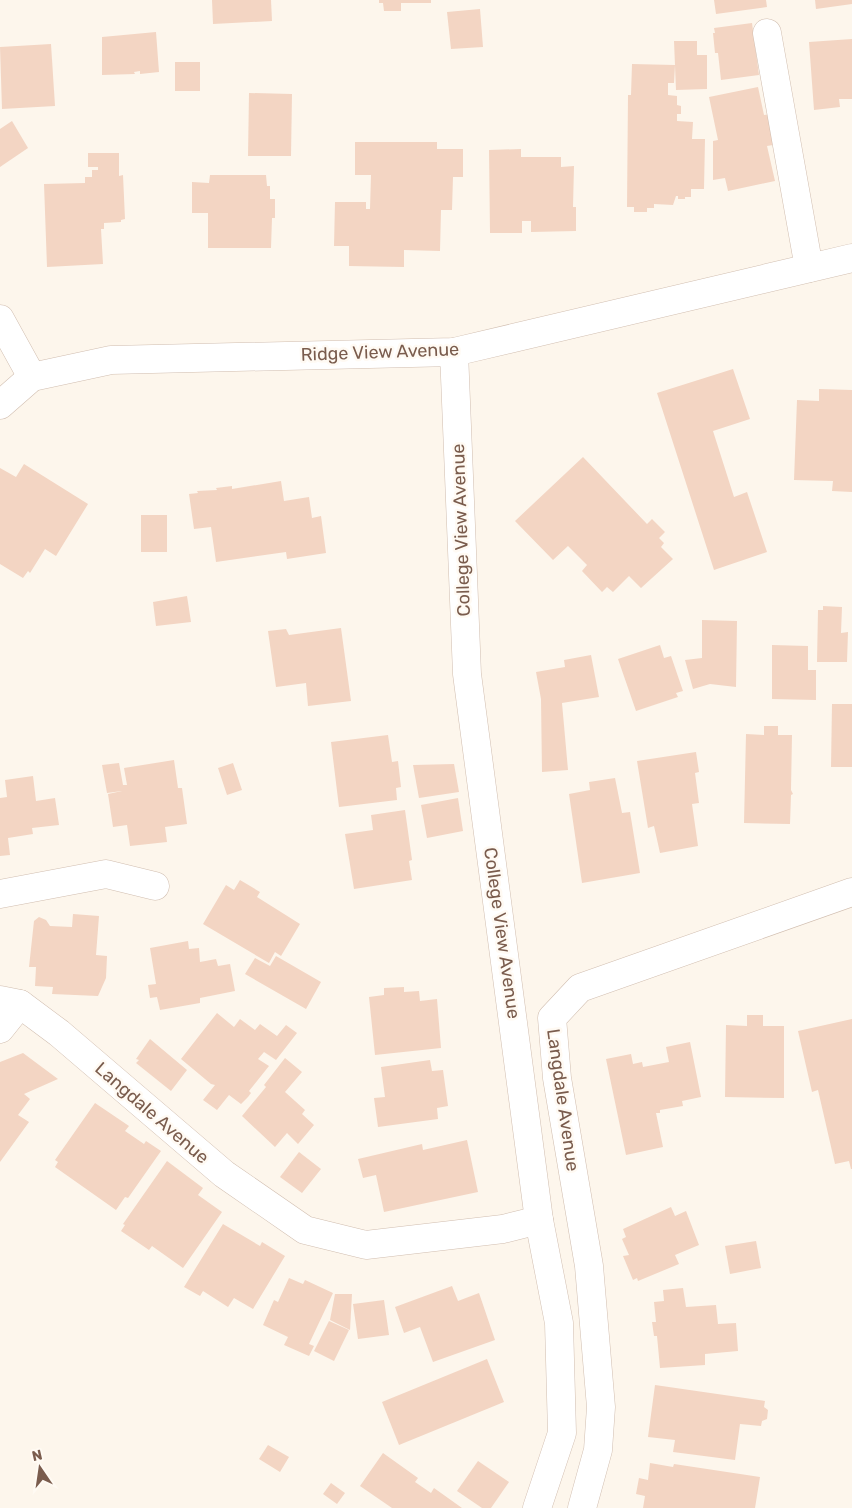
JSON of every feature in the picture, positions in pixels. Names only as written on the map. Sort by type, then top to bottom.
[{"type":"street","points":[[767,33],[809,268]]},
{"type":"street","name":"Ridge View Avenue","points":[[0,404],[32,377],[111,360],[454,352],[852,258]]},
{"type":"street","points":[[0,319],[32,377]]},
{"type":"street","name":"College View Avenue","points":[[454,352],[467,674],[540,1220],[558,1323],[562,1433],[537,1508]]},
{"type":"street","points":[[0,894],[106,874],[156,886]]},
{"type":"street","name":"Langdale Avenue","points":[[582,1508],[598,1450],[601,1407],[589,1266],[557,1078],[552,1018],[580,988],[852,892]]},
{"type":"street","points":[[0,1029],[10,1002]]},
{"type":"street","name":"Langdale Avenue","points":[[10,1002],[60,1033],[224,1174],[305,1230],[366,1245],[503,1228],[540,1220]]},
{"type":"building","points":[[212,0],[271,0],[272,21],[213,24]]},
{"type":"building","points":[[379,0],[431,0],[431,3],[401,3],[401,11],[384,11],[383,3],[379,3]]},
{"type":"building","points":[[714,0],[766,0],[767,7],[716,14]]},
{"type":"building","points":[[815,0],[852,0],[852,4],[816,9]]},
{"type":"building","points":[[480,9],[483,47],[451,49],[447,12]]},
{"type":"building","points":[[752,23],[759,75],[721,80],[718,53],[715,53],[714,28]]},
{"type":"building","points":[[156,32],[159,72],[140,74],[140,71],[134,72],[135,74],[102,75],[102,37]]},
{"type":"building","points":[[852,39],[852,99],[839,99],[840,107],[814,110],[809,42]]},
{"type":"building","points":[[674,41],[697,41],[697,55],[707,55],[707,89],[676,90]]},
{"type":"building","points":[[51,44],[55,106],[2,109],[0,47]]},
{"type":"building","points":[[175,62],[200,62],[200,91],[175,91]]},
{"type":"building","points":[[632,64],[675,65],[674,83],[668,83],[668,95],[677,96],[677,105],[681,106],[681,114],[677,114],[677,121],[693,122],[692,139],[705,139],[704,189],[691,189],[691,197],[678,199],[678,196],[676,196],[673,205],[654,204],[654,208],[647,208],[647,212],[634,212],[634,207],[627,207],[628,95],[631,95]]},
{"type":"building","points":[[758,87],[764,115],[772,114],[779,144],[767,146],[775,181],[728,191],[725,178],[713,180],[713,141],[718,140],[709,97]]},
{"type":"building","points":[[249,93],[292,94],[291,156],[248,156]]},
{"type":"building","points":[[12,121],[28,148],[0,167],[0,129]]},
{"type":"building","points":[[355,142],[437,142],[437,149],[463,149],[463,177],[453,177],[452,210],[441,210],[440,251],[404,250],[404,267],[349,266],[349,246],[334,246],[335,202],[366,202],[366,209],[370,209],[371,175],[355,175]]},
{"type":"building","points":[[521,149],[521,157],[561,157],[561,167],[574,166],[573,207],[576,207],[576,231],[531,232],[531,221],[522,221],[522,233],[490,233],[489,150]]},
{"type":"building","points":[[88,153],[119,153],[119,176],[123,175],[125,219],[121,220],[121,222],[104,223],[104,229],[101,229],[103,264],[47,267],[44,184],[85,183],[85,177],[92,177],[92,170],[98,170],[98,167],[88,167]]},
{"type":"building","points":[[210,175],[266,175],[267,186],[270,186],[270,199],[275,199],[275,218],[272,218],[271,248],[208,248],[208,213],[192,213],[192,182],[209,183]]},
{"type":"building","points":[[733,369],[750,419],[713,431],[734,497],[747,492],[767,552],[714,570],[657,393]]},
{"type":"building","points":[[819,389],[852,390],[852,492],[832,491],[833,481],[794,480],[797,400],[819,401]]},
{"type":"building","points":[[583,457],[647,524],[652,519],[665,532],[659,538],[664,543],[661,547],[673,559],[641,588],[629,576],[613,592],[607,587],[602,592],[582,571],[587,565],[568,546],[553,560],[515,521]]},
{"type":"building","points":[[24,464],[88,504],[56,556],[45,549],[30,573],[28,571],[23,578],[0,564],[0,468],[16,477]]},
{"type":"building","points":[[281,481],[284,501],[309,497],[312,518],[321,516],[326,553],[287,559],[286,552],[216,562],[211,527],[194,529],[189,494],[198,493],[197,491],[217,490],[216,488],[232,486],[232,489]]},
{"type":"building","points":[[141,515],[167,515],[167,552],[141,552]]},
{"type":"building","points":[[187,596],[191,622],[156,626],[153,602]]},
{"type":"building","points":[[823,606],[842,607],[841,633],[848,632],[847,662],[817,662],[818,610],[823,610]]},
{"type":"building","points":[[702,620],[737,621],[736,687],[710,684],[693,689],[685,660],[702,658]]},
{"type":"building","points":[[341,628],[351,701],[308,706],[306,683],[276,687],[268,631],[286,629],[289,635]]},
{"type":"building","points":[[660,645],[664,658],[671,656],[683,691],[676,693],[678,697],[636,711],[618,659]]},
{"type":"building","points":[[772,645],[808,646],[808,670],[816,670],[816,700],[772,699]]},
{"type":"building","points":[[591,655],[599,697],[562,703],[568,770],[542,772],[541,699],[536,672],[565,667],[564,660]]},
{"type":"building","points":[[832,704],[852,704],[852,767],[831,767]]},
{"type":"building","points":[[764,726],[778,726],[778,735],[792,735],[791,790],[793,794],[791,795],[790,824],[744,823],[746,734],[764,735]]},
{"type":"building","points":[[388,735],[392,762],[398,761],[401,787],[396,788],[397,800],[339,807],[331,742]]},
{"type":"building","points":[[696,752],[699,772],[695,773],[699,803],[692,804],[698,846],[660,853],[654,826],[648,828],[637,761]]},
{"type":"building","points":[[174,760],[178,788],[182,788],[187,824],[165,827],[167,842],[130,846],[127,825],[113,827],[108,794],[122,791],[107,793],[102,765],[119,763],[123,785],[127,785],[124,768]]},
{"type":"building","points":[[233,763],[242,790],[227,795],[218,768]]},
{"type":"building","points":[[454,764],[459,792],[419,798],[413,765]]},
{"type":"building","points":[[33,776],[36,801],[55,798],[59,825],[32,828],[33,834],[8,838],[10,855],[0,856],[0,798],[7,797],[5,780]]},
{"type":"building","points":[[615,778],[622,813],[630,812],[640,873],[582,883],[569,794],[590,790],[589,782]]},
{"type":"building","points":[[458,798],[463,831],[427,838],[421,805]]},
{"type":"building","points":[[405,810],[412,860],[409,861],[412,880],[354,889],[345,834],[373,830],[371,815]]},
{"type":"building","points":[[240,880],[260,892],[257,897],[300,924],[281,956],[275,952],[269,963],[203,924],[226,885],[234,890]]},
{"type":"building","points":[[73,914],[99,916],[96,955],[107,956],[106,978],[98,996],[52,994],[53,987],[35,986],[36,967],[29,967],[34,921],[39,917],[46,920],[50,926],[72,927]]},
{"type":"building","points":[[188,941],[189,949],[199,948],[200,962],[216,959],[218,966],[230,964],[235,991],[200,998],[200,1003],[160,1010],[157,997],[150,998],[148,985],[156,984],[150,948]]},
{"type":"building","points":[[276,956],[321,982],[306,1009],[245,974],[255,958],[270,966]]},
{"type":"building","points":[[404,987],[404,992],[419,991],[420,1001],[437,999],[441,1048],[375,1055],[369,997],[384,995],[384,988]]},
{"type":"building","points":[[217,1013],[234,1027],[240,1019],[255,1030],[260,1024],[277,1036],[286,1025],[297,1033],[276,1060],[264,1052],[258,1059],[269,1066],[249,1091],[251,1093],[241,1104],[229,1095],[217,1110],[203,1100],[215,1085],[211,1084],[181,1059]]},
{"type":"building","points":[[747,1015],[763,1015],[763,1026],[784,1026],[784,1098],[725,1097],[726,1025],[747,1026]]},
{"type":"building","points":[[852,1019],[851,1169],[849,1161],[835,1164],[818,1090],[812,1092],[798,1031]]},
{"type":"building","points":[[150,1039],[187,1070],[171,1091],[136,1063],[139,1060],[136,1059]]},
{"type":"building","points":[[690,1042],[701,1097],[682,1101],[683,1106],[660,1110],[660,1113],[656,1113],[663,1147],[626,1155],[606,1059],[631,1054],[633,1064],[642,1062],[643,1067],[669,1062],[666,1047]]},
{"type":"building","points":[[23,1053],[58,1079],[24,1094],[30,1099],[18,1115],[29,1122],[0,1162],[0,1062]]},
{"type":"building","points":[[285,1058],[302,1072],[285,1092],[305,1110],[302,1114],[314,1125],[298,1144],[287,1133],[275,1147],[242,1116],[266,1087],[264,1085]]},
{"type":"building","points":[[430,1060],[432,1071],[443,1070],[448,1106],[437,1108],[438,1119],[378,1127],[374,1098],[385,1097],[381,1067]]},
{"type":"building","points":[[95,1103],[129,1126],[125,1131],[144,1144],[146,1141],[161,1151],[128,1198],[125,1197],[116,1210],[55,1167],[58,1162],[55,1160]]},
{"type":"building","points":[[467,1140],[478,1192],[384,1212],[376,1175],[363,1178],[358,1159],[422,1144],[423,1150]]},
{"type":"building","points":[[299,1152],[321,1169],[302,1193],[280,1177]]},
{"type":"building","points":[[167,1161],[203,1188],[198,1195],[222,1212],[183,1268],[152,1246],[149,1250],[121,1231],[125,1225],[123,1224]]},
{"type":"building","points":[[671,1207],[675,1216],[686,1211],[699,1245],[675,1255],[679,1264],[638,1281],[637,1278],[633,1280],[623,1256],[629,1255],[622,1239],[626,1237],[623,1229]]},
{"type":"building","points":[[223,1224],[260,1246],[262,1242],[285,1256],[253,1309],[234,1298],[228,1307],[203,1291],[200,1296],[184,1287]]},
{"type":"building","points":[[756,1241],[761,1268],[730,1274],[725,1246]]},
{"type":"building","points":[[289,1278],[303,1284],[305,1280],[333,1293],[309,1344],[314,1346],[309,1356],[284,1345],[288,1337],[263,1325],[274,1300],[278,1302]]},
{"type":"building","points":[[452,1286],[458,1301],[479,1293],[495,1340],[433,1362],[420,1327],[404,1333],[395,1307]]},
{"type":"building","points":[[683,1288],[686,1307],[716,1305],[718,1324],[736,1323],[738,1351],[705,1354],[705,1365],[660,1368],[657,1336],[654,1336],[652,1322],[656,1322],[654,1302],[664,1301],[663,1290]]},
{"type":"building","points":[[335,1294],[352,1294],[350,1330],[330,1320]]},
{"type":"building","points":[[384,1300],[389,1335],[358,1339],[353,1304]]},
{"type":"building","points":[[329,1321],[349,1330],[334,1361],[314,1351]]},
{"type":"building","points":[[487,1359],[504,1402],[399,1445],[382,1402]]},
{"type":"building","points":[[655,1385],[765,1401],[764,1407],[768,1410],[767,1419],[762,1421],[761,1426],[740,1424],[735,1460],[673,1452],[675,1440],[648,1437]]},
{"type":"building","points":[[268,1445],[289,1457],[280,1472],[259,1459]]},
{"type":"building","points":[[383,1453],[418,1478],[415,1482],[431,1493],[434,1488],[462,1508],[392,1508],[360,1486]]},
{"type":"building","points":[[478,1461],[509,1482],[491,1508],[482,1508],[457,1491]]},
{"type":"building","points":[[650,1463],[673,1467],[674,1464],[760,1477],[755,1508],[643,1508],[645,1496],[636,1494],[639,1478],[648,1480]]},
{"type":"building","points":[[331,1483],[345,1493],[337,1504],[323,1494]]}]
